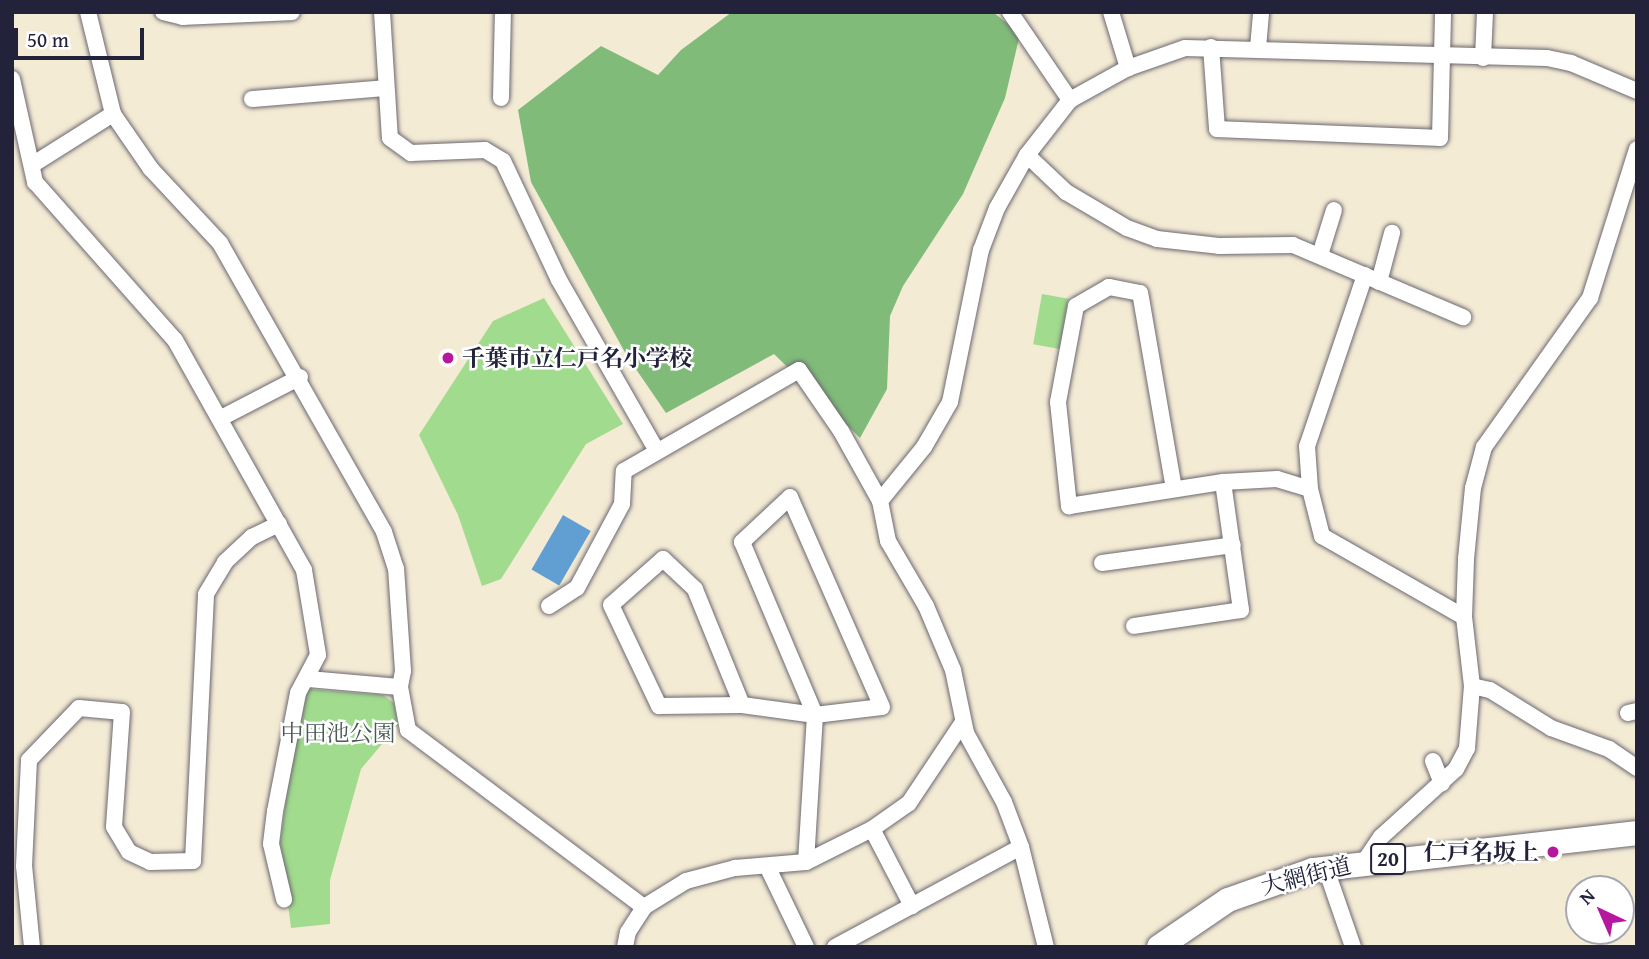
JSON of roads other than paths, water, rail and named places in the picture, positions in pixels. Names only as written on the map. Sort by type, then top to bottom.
[{"type":"main road","name":"大網街道","points":[[1159,947],[1202,914],[1249,890],[1326,869],[1364,862],[1637,833]]},
{"type":"street","points":[[88,12],[113,114],[151,169],[220,243],[300,377],[384,533],[396,568],[403,671],[400,687],[408,730],[644,907]]},
{"type":"street","points":[[163,12],[183,17],[292,12]]},
{"type":"street","points":[[382,12],[390,138],[411,153],[485,150],[503,161],[559,280],[657,451]]},
{"type":"street","points":[[501,98],[503,12]]},
{"type":"street","points":[[1010,12],[1070,100]]},
{"type":"street","points":[[1111,12],[1128,68]]},
{"type":"street","points":[[1258,48],[1261,12]]},
{"type":"street","points":[[1211,47],[1217,129],[1440,138],[1443,12]]},
{"type":"street","points":[[1483,58],[1485,12]]},
{"type":"street","points":[[880,501],[917,456],[950,402],[981,250],[997,208],[1027,155],[1070,100],[1128,68],[1185,48],[1211,47],[1483,58],[1571,63],[1637,92]]},
{"type":"street","points":[[12,79],[35,181],[175,340],[304,570],[318,655],[308,679],[298,693],[271,844],[284,899]]},
{"type":"street","points":[[252,99],[386,88]]},
{"type":"street","points":[[32,165],[113,114]]},
{"type":"street","points":[[1364,862],[1381,837],[1457,769],[1470,738],[1472,686],[1464,617],[1473,488],[1485,447],[1498,421],[1590,298],[1637,149]]},
{"type":"street","points":[[1027,155],[1093,212],[1157,239],[1245,247],[1293,245],[1463,317]]},
{"type":"street","points":[[1320,255],[1334,210]]},
{"type":"street","points":[[1392,233],[1371,278],[1307,446],[1310,489],[1322,536],[1464,617]]},
{"type":"street","points":[[1174,489],[1140,293],[1108,287],[1076,306],[1058,402],[1069,506],[1223,482],[1277,479],[1310,489]]},
{"type":"street","points":[[549,606],[577,588],[622,504],[624,471],[799,370],[841,431],[880,501],[888,541],[926,606],[953,670],[963,722],[1021,847],[1046,947]]},
{"type":"street","points":[[221,418],[300,377]]},
{"type":"street","points":[[1134,626],[1241,610],[1223,482]]},
{"type":"street","points":[[742,705],[695,589],[663,559],[611,605],[659,706],[742,705],[815,715],[882,708],[790,497],[742,542],[815,715],[806,862]]},
{"type":"street","points":[[32,947],[24,866],[29,760],[79,708],[122,712],[114,827],[129,852],[150,862],[193,861],[206,594],[225,562],[252,537],[279,524]]},
{"type":"street","points":[[1102,563],[1233,545]]},
{"type":"street","points":[[308,679],[400,687]]},
{"type":"street","points":[[1472,686],[1490,690],[1551,728],[1609,749],[1637,768]]},
{"type":"street","points":[[625,947],[628,932],[644,907],[686,881],[735,869],[768,868],[806,862],[872,829],[909,803],[963,722]]},
{"type":"street","points":[[1433,761],[1442,783]]},
{"type":"street","points":[[872,829],[912,906]]},
{"type":"street","points":[[835,947],[1021,847]]},
{"type":"street","points":[[768,868],[806,947]]},
{"type":"street","points":[[1326,869],[1353,947]]},
{"type":"water","points":[[563,515],[591,531],[559,586],[532,570]]},
{"type":"place","name":"千葉市立仁戸名小学校","points":[[448,358]]},
{"type":"place","name":"仁戸名坂上","points":[[1553,852]]},
{"type":"park label","name":"中田池公園","points":[[338,733]]}]
